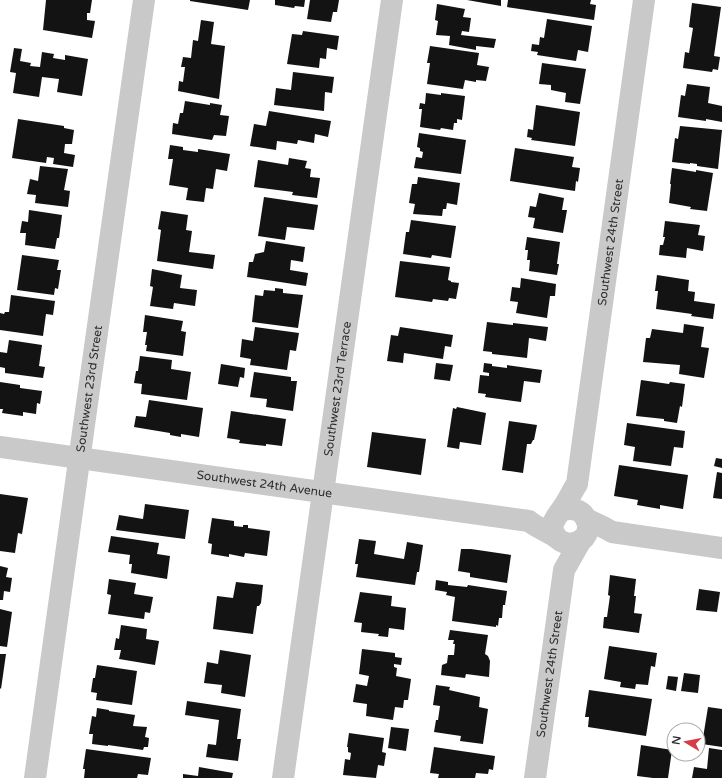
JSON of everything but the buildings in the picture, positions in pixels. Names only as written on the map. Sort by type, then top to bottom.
[{"type":"street","name":"Southwest 23rd Street","points":[[35,778],[144,0]]},
{"type":"street","name":"Southwest 23rd Terrace","points":[[283,778],[392,0]]},
{"type":"street","name":"Southwest 24th Street","points":[[535,778],[564,570],[562,562],[571,527],[644,0]]},
{"type":"street","name":"Southwest 24th Avenue","points":[[0,447],[529,521],[533,525],[542,528],[605,528],[612,532],[722,548]]}]
